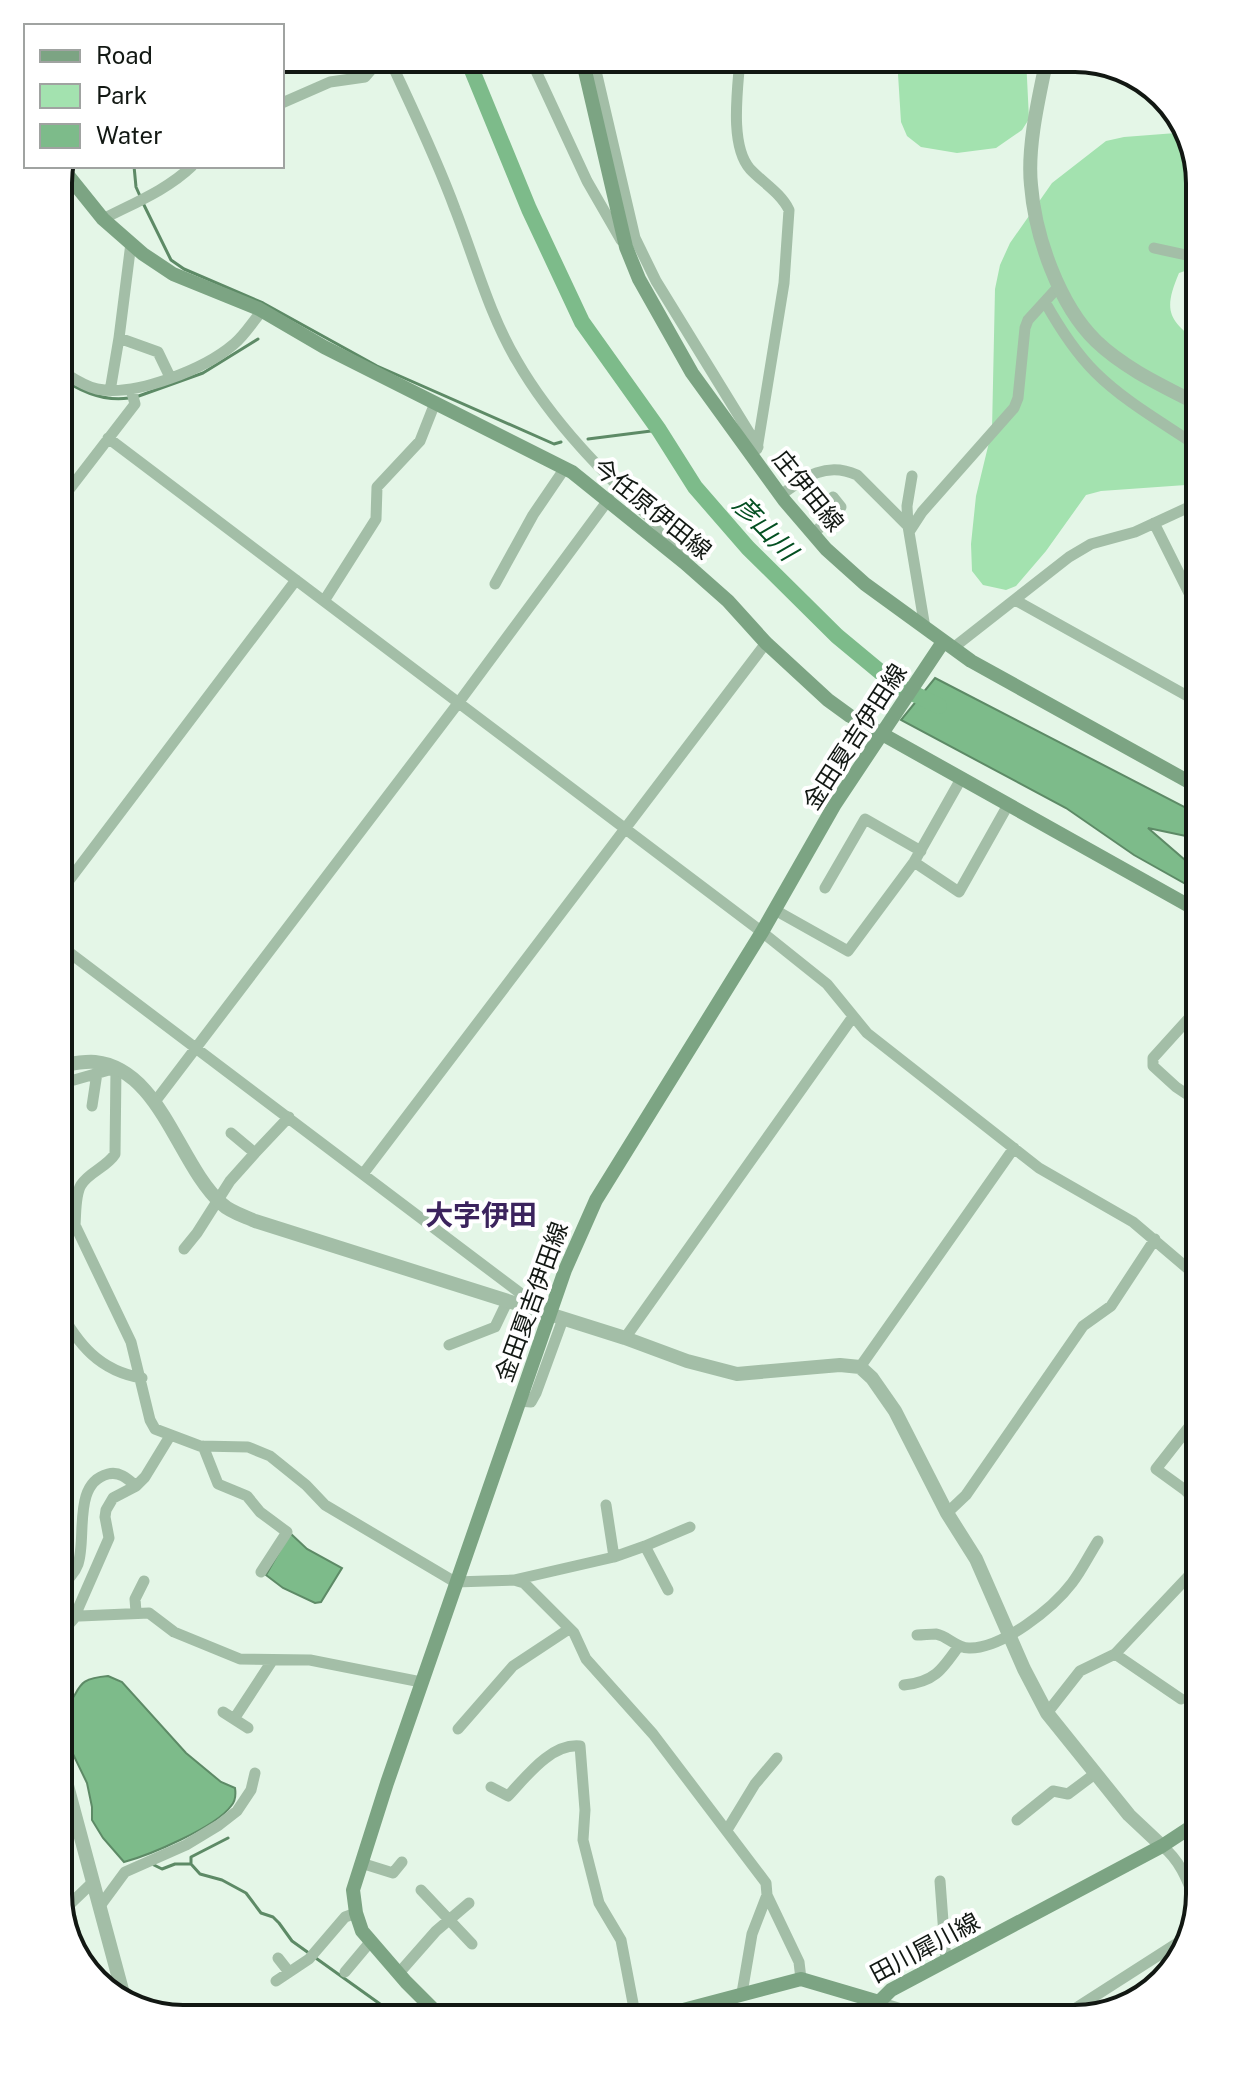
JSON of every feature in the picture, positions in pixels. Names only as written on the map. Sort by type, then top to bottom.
[{"type":"main road","name":"庄伊田線","points":[[585,72],[626,247],[639,279],[692,373],[757,454],[781,495],[813,534],[865,584],[945,646],[1186,780]]},
{"type":"main road","name":"今任原伊田線","points":[[72,180],[103,219],[173,274],[262,311],[324,347],[565,468],[609,499],[685,563],[828,700],[883,735],[1186,904]]},
{"type":"main road","name":"金田夏吉伊田線","points":[[356,1913],[353,1890],[421,1682],[519,1401],[556,1317],[565,1270],[596,1200],[762,932],[835,804],[945,646]]},
{"type":"main road","name":"田川犀川線","points":[[699,2005],[801,1979],[879,2002],[891,1990],[1162,1846],[1186,1830]]},
{"type":"main road","points":[[356,1913],[362,1931],[430,2005]]},
{"type":"street","points":[[284,102],[330,82],[365,77],[369,72]]},
{"type":"street","points":[[396,72],[433,151],[498,325],[517,361],[545,406],[593,462],[681,548],[685,563]]},
{"type":"street","points":[[536,72],[587,181],[626,247]]},
{"type":"street","points":[[596,72],[635,238],[656,281],[757,454]]},
{"type":"street","points":[[739,72],[737,114],[738,143],[742,156],[747,166],[789,210],[784,283],[757,454]]},
{"type":"street","points":[[1044,72],[1036,112],[1030,185],[1043,247],[1059,286],[1078,319],[1096,341],[1134,369],[1186,397]]},
{"type":"street","points":[[103,219],[150,196],[190,168]]},
{"type":"street","points":[[110,391],[131,243]]},
{"type":"street","points":[[1154,248],[1186,255]]},
{"type":"street","points":[[908,529],[1014,408],[1018,398],[1025,328],[1028,320],[1059,286]]},
{"type":"street","points":[[1045,302],[1073,346],[1095,372],[1186,438]]},
{"type":"street","points":[[72,486],[108,438],[133,395],[221,354],[237,342],[262,311]]},
{"type":"street","points":[[119,338],[158,352],[170,377]]},
{"type":"street","points":[[72,377],[92,388],[133,395]]},
{"type":"street","points":[[324,601],[376,519],[377,487],[420,441],[435,403]]},
{"type":"street","points":[[108,438],[762,932],[827,984],[867,1033],[1039,1168],[1133,1222],[1186,1265]]},
{"type":"street","points":[[495,584],[533,515],[565,468]]},
{"type":"street","points":[[781,495],[810,473],[847,471],[857,475],[908,529]]},
{"type":"street","points":[[912,476],[907,506],[908,529],[925,628]]},
{"type":"street","points":[[813,534],[841,507],[833,497]]},
{"type":"street","points":[[154,1103],[609,499]]},
{"type":"street","points":[[945,646],[1091,544],[1135,532],[1186,508]]},
{"type":"street","points":[[1154,523],[1186,587]]},
{"type":"street","points":[[72,876],[296,580]]},
{"type":"street","points":[[1015,600],[1186,695]]},
{"type":"street","points":[[363,1174],[766,643]]},
{"type":"street","points":[[775,910],[848,951],[917,856],[961,779]]},
{"type":"street","points":[[825,888],[865,819],[917,856],[959,892],[1008,805]]},
{"type":"street","points":[[72,954],[520,1293],[525,1301],[523,1307]]},
{"type":"street","points":[[625,1338],[852,1018]]},
{"type":"street","points":[[1186,1021],[1153,1058],[1153,1066],[1186,1094]]},
{"type":"street","points":[[72,1064],[94,1062],[116,1068],[135,1078],[197,1174],[217,1199],[255,1221],[625,1338],[687,1361],[737,1374],[840,1365],[860,1367],[872,1378],[895,1411],[947,1513],[976,1559],[1047,1713],[1129,1815],[1174,1856],[1186,1879]]},
{"type":"street","points":[[74,1080],[116,1068]]},
{"type":"street","points":[[75,1225],[79,1188],[109,1163],[115,1154],[116,1068]]},
{"type":"street","points":[[92,1106],[97,1073]]},
{"type":"street","points":[[184,1249],[217,1199],[289,1117]]},
{"type":"street","points":[[231,1133],[255,1153]]},
{"type":"street","points":[[860,1367],[1014,1148]]},
{"type":"street","points":[[72,1222],[131,1342],[150,1420],[155,1429],[203,1446],[248,1447],[270,1456],[325,1505],[455,1582],[514,1580],[614,1557],[690,1527]]},
{"type":"street","points":[[947,1513],[966,1495],[1083,1326],[1111,1306],[1155,1239]]},
{"type":"street","points":[[449,1345],[495,1327],[507,1302]]},
{"type":"street","points":[[72,1333],[79,1344],[120,1375],[142,1378]]},
{"type":"street","points":[[1186,1431],[1156,1469],[1186,1491]]},
{"type":"street","points":[[72,1621],[78,1614],[109,1538],[106,1510],[113,1498],[136,1486],[145,1477],[170,1436]]},
{"type":"street","points":[[203,1446],[218,1484],[247,1496],[260,1512],[287,1532],[261,1572]]},
{"type":"street","points":[[72,1576],[80,1560],[86,1496],[91,1486],[104,1475],[113,1473],[125,1476],[136,1486]]},
{"type":"street","points":[[606,1505],[614,1557]]},
{"type":"street","points":[[917,1635],[938,1634],[958,1647],[981,1647],[1009,1635],[1028,1624],[1055,1601],[1072,1583],[1098,1541]]},
{"type":"street","points":[[645,1546],[668,1590]]},
{"type":"street","points":[[1047,1713],[1080,1671],[1115,1654],[1186,1579]]},
{"type":"street","points":[[514,1580],[524,1583],[574,1633],[586,1659],[653,1734],[766,1883],[767,1895],[799,1962],[801,1979]]},
{"type":"street","points":[[136,1612],[135,1599],[144,1581]]},
{"type":"street","points":[[78,1614],[149,1613],[174,1632],[240,1659],[310,1660],[421,1682]]},
{"type":"street","points":[[458,1729],[513,1666],[569,1629]]},
{"type":"street","points":[[904,1685],[924,1683],[943,1669],[958,1647]]},
{"type":"street","points":[[1115,1654],[1181,1699]]},
{"type":"street","points":[[248,1728],[228,1716],[272,1661]]},
{"type":"street","points":[[491,1787],[508,1796],[536,1766],[568,1745],[580,1746],[585,1810],[583,1840],[599,1903],[621,1940],[630,1976],[632,2005]]},
{"type":"street","points":[[727,1830],[755,1784],[777,1758]]},
{"type":"street","points":[[100,1906],[125,1872],[172,1853],[203,1836],[237,1811],[251,1790],[255,1773]]},
{"type":"street","points":[[1017,1820],[1053,1791],[1068,1794],[1096,1773]]},
{"type":"street","points":[[72,1804],[121,1985]]},
{"type":"street","points":[[361,1863],[393,1873],[402,1862]]},
{"type":"street","points":[[940,1881],[946,1962]]},
{"type":"street","points":[[72,1897],[93,1882]]},
{"type":"street","points":[[421,1890],[472,1944]]},
{"type":"street","points":[[742,1993],[752,1934],[767,1895]]},
{"type":"street","points":[[399,1973],[469,1903]]},
{"type":"street","points":[[276,1981],[313,1955],[345,1917],[356,1913]]},
{"type":"street","points":[[345,1972],[371,1941]]},
{"type":"street","points":[[1082,2005],[1173,1946]]},
{"type":"street","points":[[278,1958],[289,1972]]},
{"type":"street","points":[[879,2002],[889,2005]]},
{"type":"green space","points":[[898,72],[1027,72],[1029,119],[1022,130],[996,148],[957,153],[921,147],[907,136],[901,122]]},
{"type":"green space","points":[[1174,133],[1185,169],[1186,271],[1179,273],[1170,306],[1175,321],[1186,332],[1186,485],[1101,491],[1086,495],[1046,551],[1016,586],[1006,590],[983,585],[972,571],[971,544],[976,496],[992,430],[995,289],[1000,265],[1010,243],[1052,183],[1106,141]]},
{"type":"water","points":[[935,678],[1186,808],[1186,836],[1148,828],[1186,861],[1186,884],[1134,855],[1066,808],[901,720]]},
{"type":"water","points":[[290,1533],[307,1549],[342,1568],[321,1602],[315,1603],[283,1588],[266,1575]]},
{"type":"water","points":[[108,1676],[122,1682],[186,1753],[221,1782],[235,1788],[233,1804],[212,1823],[165,1847],[124,1862],[92,1820],[87,1783],[72,1752],[72,1700],[80,1686],[97,1677]]},
{"type":"waterway","name":"彦山川","points":[[473,72],[529,209],[582,322],[659,430],[695,487],[748,548],[837,636],[896,685],[939,706]]},
{"type":"waterway","points":[[134,168],[140,196]]},
{"type":"waterway","points":[[143,203],[171,260],[184,269],[263,303],[377,366],[554,444],[561,442]]},
{"type":"waterway","points":[[136,397],[203,373],[258,339]]},
{"type":"waterway","points":[[72,385],[92,394],[129,398]]},
{"type":"waterway","points":[[588,439],[659,430]]},
{"type":"waterway","points":[[191,1863],[191,1857],[228,1838]]},
{"type":"waterway","points":[[154,1865],[162,1869],[175,1864],[191,1864],[200,1874],[222,1880],[246,1893],[261,1913],[279,1923],[292,1941],[381,2005]]},
{"type":"district","name":"大字伊田","points":[[481,1215]]}]
